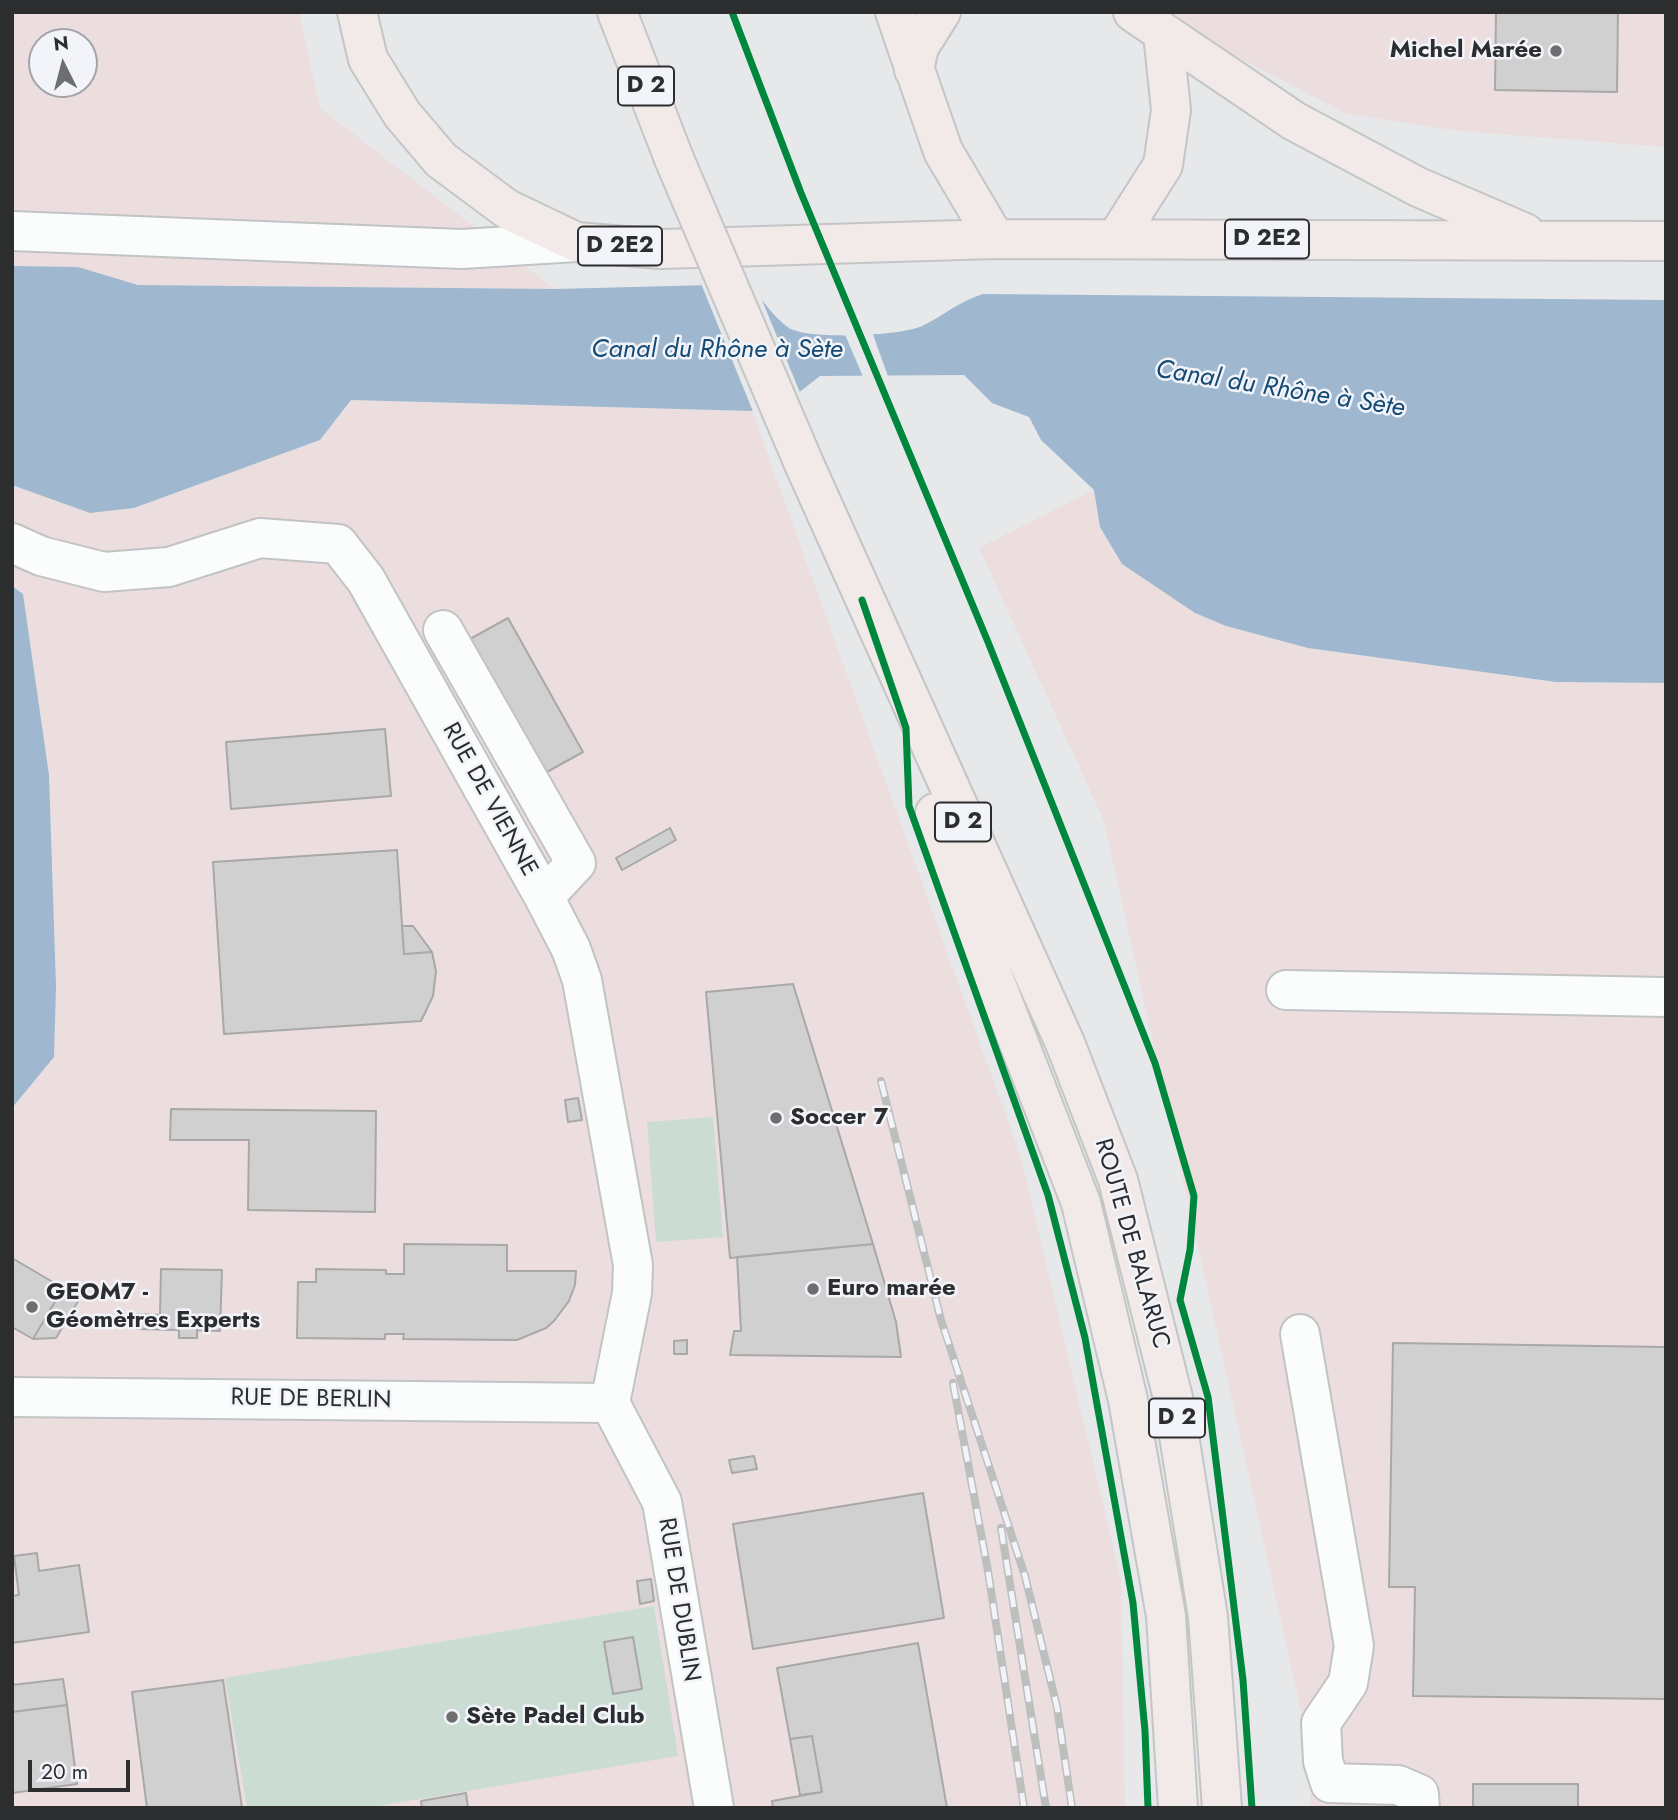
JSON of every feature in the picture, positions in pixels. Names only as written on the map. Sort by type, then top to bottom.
[{"type":"main road","name":"D 2E2","points":[[357,12],[368,59],[402,114],[441,160],[507,209],[576,242],[661,249],[995,239],[1666,241]]},
{"type":"main road","name":"ROUTE DE BALARUC","points":[[617,12],[675,160],[862,600],[1065,1043],[1118,1180],[1174,1398],[1208,1617],[1222,1808]]},
{"type":"main road","points":[[895,12],[943,151],[995,239]]},
{"type":"main road","points":[[914,70],[919,47],[941,12]]},
{"type":"main road","name":"D 2E2","points":[[1133,12],[1294,121],[1418,187],[1539,239]]},
{"type":"main road","points":[[1116,239],[1163,164],[1171,110],[1163,34]]},
{"type":"main road","name":"ROUTE DE BALARUC","points":[[862,600],[967,909],[1081,1203],[1128,1400],[1166,1616],[1178,1808]]},
{"type":"street","points":[[12,231],[462,249],[576,242]]},
{"type":"street","name":"RUE DE VIENNE","points":[[12,543],[41,556],[104,572],[169,567],[260,538],[338,544],[366,580],[571,948],[587,999],[629,1235],[632,1293],[610,1403]]},
{"type":"street","points":[[443,630],[576,863],[544,897]]},
{"type":"street","points":[[1286,990],[1666,997]]},
{"type":"street","points":[[1300,1334],[1354,1646],[1348,1683],[1321,1723],[1323,1761],[1330,1783],[1398,1786],[1419,1794],[1420,1808]]},
{"type":"street","name":"RUE DE BERLIN","points":[[12,1397],[610,1403]]},
{"type":"street","name":"RUE DE DUBLIN","points":[[610,1403],[662,1502],[714,1808]]},
{"type":"shaded area","points":[[12,12],[299,12],[320,108],[555,289],[138,285],[78,267],[12,266]]},
{"type":"shaded area","points":[[1172,12],[1666,12],[1666,147],[1459,131],[1347,114],[1206,41]]},
{"type":"shaded area","points":[[351,400],[752,411],[1021,1157],[1121,1580],[1125,1808],[12,1808],[12,1108],[24,1095],[56,986],[49,775],[23,594],[12,586],[12,485],[90,513],[134,508],[320,440]]},
{"type":"shaded area","points":[[1094,490],[1100,527],[1122,564],[1226,626],[1309,648],[1556,682],[1666,683],[1666,1808],[1310,1808],[1311,1757],[1104,821],[979,548]]},
{"type":"shaded area","points":[[713,1117],[723,1237],[656,1242],[647,1122]]},
{"type":"shaded area","name":"Sète Padel Club","points":[[654,1606],[678,1756],[366,1808],[247,1808],[225,1678]]},
{"type":"water","name":"Canal du Rhône à Sète","points":[[12,266],[78,267],[138,285],[555,289],[749,284],[789,328],[799,332],[834,335],[876,334],[922,326],[965,301],[983,294],[1666,300],[1666,683],[1556,682],[1308,648],[1226,626],[1195,613],[1122,564],[1100,527],[1094,490],[1041,440],[1029,417],[992,403],[964,375],[820,376],[797,394],[752,411],[351,400],[320,440],[134,508],[90,513],[12,485]]},
{"type":"water","points":[[12,586],[23,594],[49,775],[56,986],[54,1057],[12,1108]]},
{"type":"pier","points":[[700,281],[752,282],[757,288],[801,395],[754,414]]},
{"type":"pier","points":[[871,329],[889,379],[864,379],[843,330]]},
{"type":"building","name":"Michel Marée","points":[[1496,12],[1618,12],[1617,92],[1495,90]]},
{"type":"building","points":[[508,618],[583,752],[536,778],[461,644]]},
{"type":"building","points":[[385,729],[391,796],[231,809],[226,742]]},
{"type":"building","points":[[670,828],[676,840],[622,870],[616,858]]},
{"type":"building","points":[[397,850],[404,954],[432,952],[436,971],[433,996],[421,1021],[224,1034],[213,862]]},
{"type":"building","points":[[402,926],[413,926],[432,952],[404,954]]},
{"type":"building","name":"Soccer 7","points":[[793,984],[873,1244],[730,1258],[706,992]]},
{"type":"building","points":[[578,1098],[582,1120],[568,1122],[565,1100]]},
{"type":"building","points":[[171,1109],[376,1111],[375,1212],[248,1210],[249,1140],[170,1140]]},
{"type":"building","points":[[404,1244],[507,1245],[507,1271],[576,1271],[575,1285],[569,1301],[554,1321],[546,1328],[517,1340],[403,1339],[404,1334],[385,1334],[385,1339],[297,1338],[298,1282],[316,1282],[316,1269],[386,1270],[386,1274],[404,1274]]},
{"type":"building","name":"Euro marée","points":[[873,1244],[896,1322],[901,1357],[730,1355],[734,1331],[741,1331],[737,1257]]},
{"type":"building","name":"GEOM7 - Géomètres Experts","points":[[12,1258],[63,1288],[33,1339],[12,1327]]},
{"type":"building","points":[[161,1269],[222,1270],[220,1331],[197,1330],[197,1338],[179,1338],[179,1330],[137,1329],[137,1314],[160,1315]]},
{"type":"building","points":[[63,1288],[80,1298],[56,1338],[33,1339]]},
{"type":"building","points":[[687,1340],[687,1354],[674,1354],[674,1341]]},
{"type":"building","points":[[1393,1343],[1666,1347],[1666,1699],[1413,1696],[1415,1587],[1389,1587]]},
{"type":"building","points":[[754,1456],[757,1469],[732,1473],[729,1460]]},
{"type":"building","points":[[923,1493],[944,1618],[753,1649],[733,1524]]},
{"type":"building","points":[[37,1553],[39,1571],[79,1565],[89,1632],[12,1643],[12,1596],[19,1595],[14,1556]]},
{"type":"building","points":[[651,1579],[654,1601],[640,1604],[637,1581]]},
{"type":"building","points":[[633,1637],[642,1689],[613,1694],[604,1642]]},
{"type":"building","points":[[918,1643],[947,1808],[773,1808],[772,1801],[822,1792],[812,1736],[790,1739],[777,1668]]},
{"type":"building","points":[[63,1679],[67,1705],[12,1712],[12,1685]]},
{"type":"building","points":[[223,1680],[242,1808],[147,1808],[132,1692]]},
{"type":"building","points":[[67,1705],[77,1784],[12,1793],[12,1712]]},
{"type":"building","points":[[812,1736],[822,1792],[800,1795],[790,1739]]},
{"type":"building","points":[[1473,1784],[1578,1784],[1578,1808],[1473,1808]]},
{"type":"building","points":[[466,1793],[468,1808],[422,1808],[421,1801]]},
{"type":"railway","points":[[881,1081],[941,1320],[1025,1576],[1057,1707],[1072,1808]]},
{"type":"railway","points":[[953,1383],[988,1571],[1024,1808]]},
{"type":"railway","points":[[1001,1528],[1046,1808]]},
{"type":"cycle path","points":[[732,12],[801,193],[988,642],[1155,1063],[1194,1196],[1190,1250],[1180,1300],[1208,1397],[1243,1680],[1252,1808]]},
{"type":"cycle path","points":[[862,600],[906,728],[909,806],[1048,1195],[1085,1338],[1133,1603],[1145,1731],[1148,1808]]},
{"type":"place","name":"Michel Marée","points":[[1556,51]]},
{"type":"place","name":"Soccer 7","points":[[776,1118]]},
{"type":"place","name":"Euro marée","points":[[813,1289]]},
{"type":"place","name":"GEOM7 - Géomètres Experts","points":[[32,1307]]},
{"type":"place","name":"Sète Padel Club","points":[[452,1717]]}]
